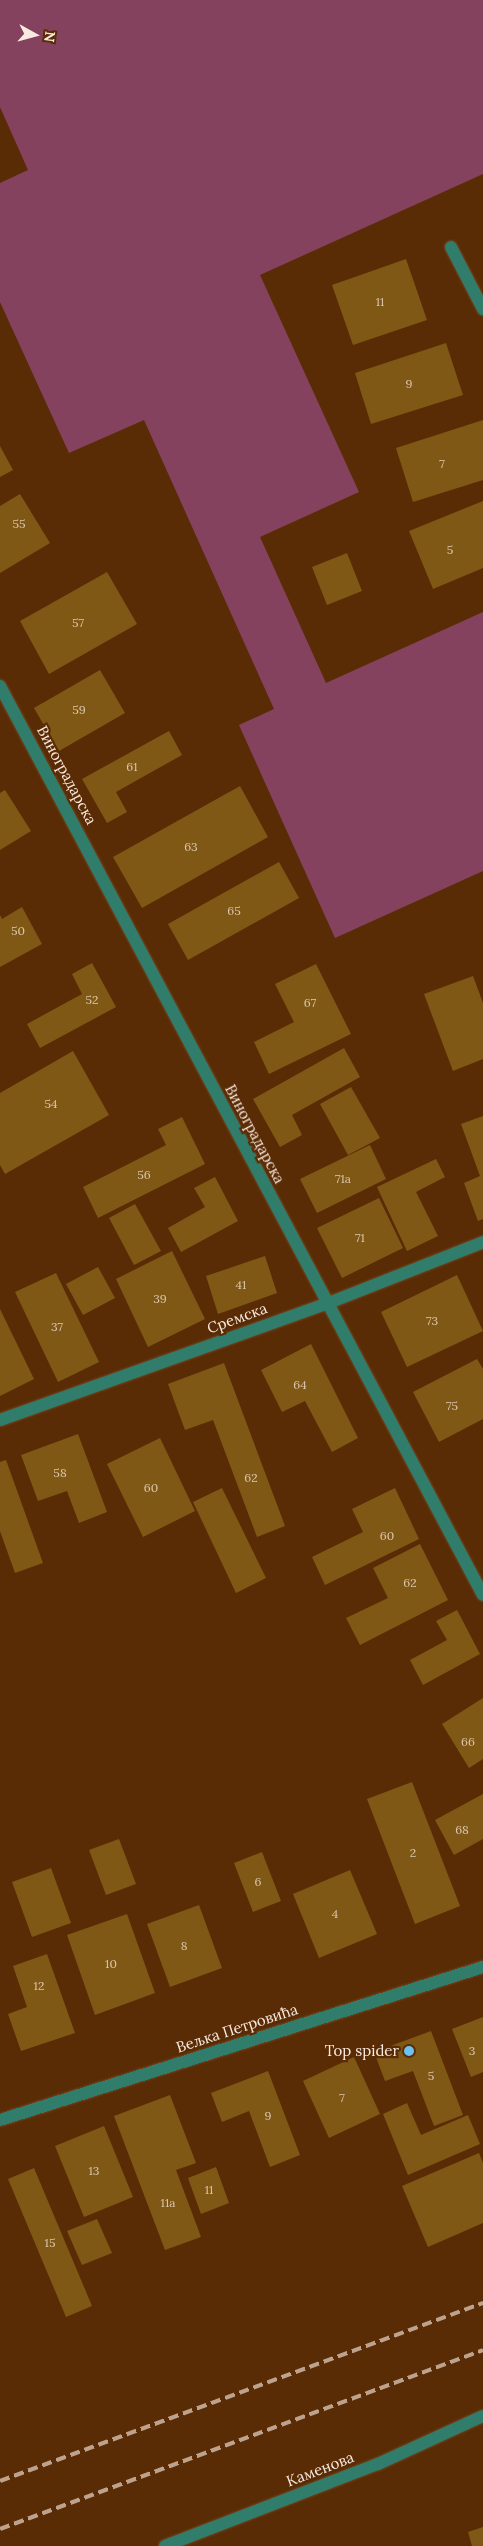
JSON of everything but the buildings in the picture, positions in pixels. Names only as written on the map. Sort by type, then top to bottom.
[{"type":"street","points":[[451,247],[483,309]]},
{"type":"street","name":"Виноградарска","points":[[0,686],[326,1304],[483,1595]]},
{"type":"street","name":"Сремска","points":[[0,1420],[326,1304],[483,1242]]},
{"type":"street","name":"Вељка Петровића","points":[[0,2120],[483,1967]]},
{"type":"street","name":"Каменова","points":[[165,2546],[378,2464],[483,2416]]},
{"type":"shaded area","points":[[0,0],[483,0],[483,174],[260,275],[359,492],[260,537],[326,683],[483,612],[483,871],[335,938],[239,725],[274,709],[144,420],[69,453],[0,302],[0,183],[28,170],[0,107]]},
{"type":"railway","points":[[0,2481],[483,2303]]},
{"type":"railway","points":[[0,2529],[483,2350]]},
{"type":"place","name":"Top spider","points":[[409,2051]]}]
